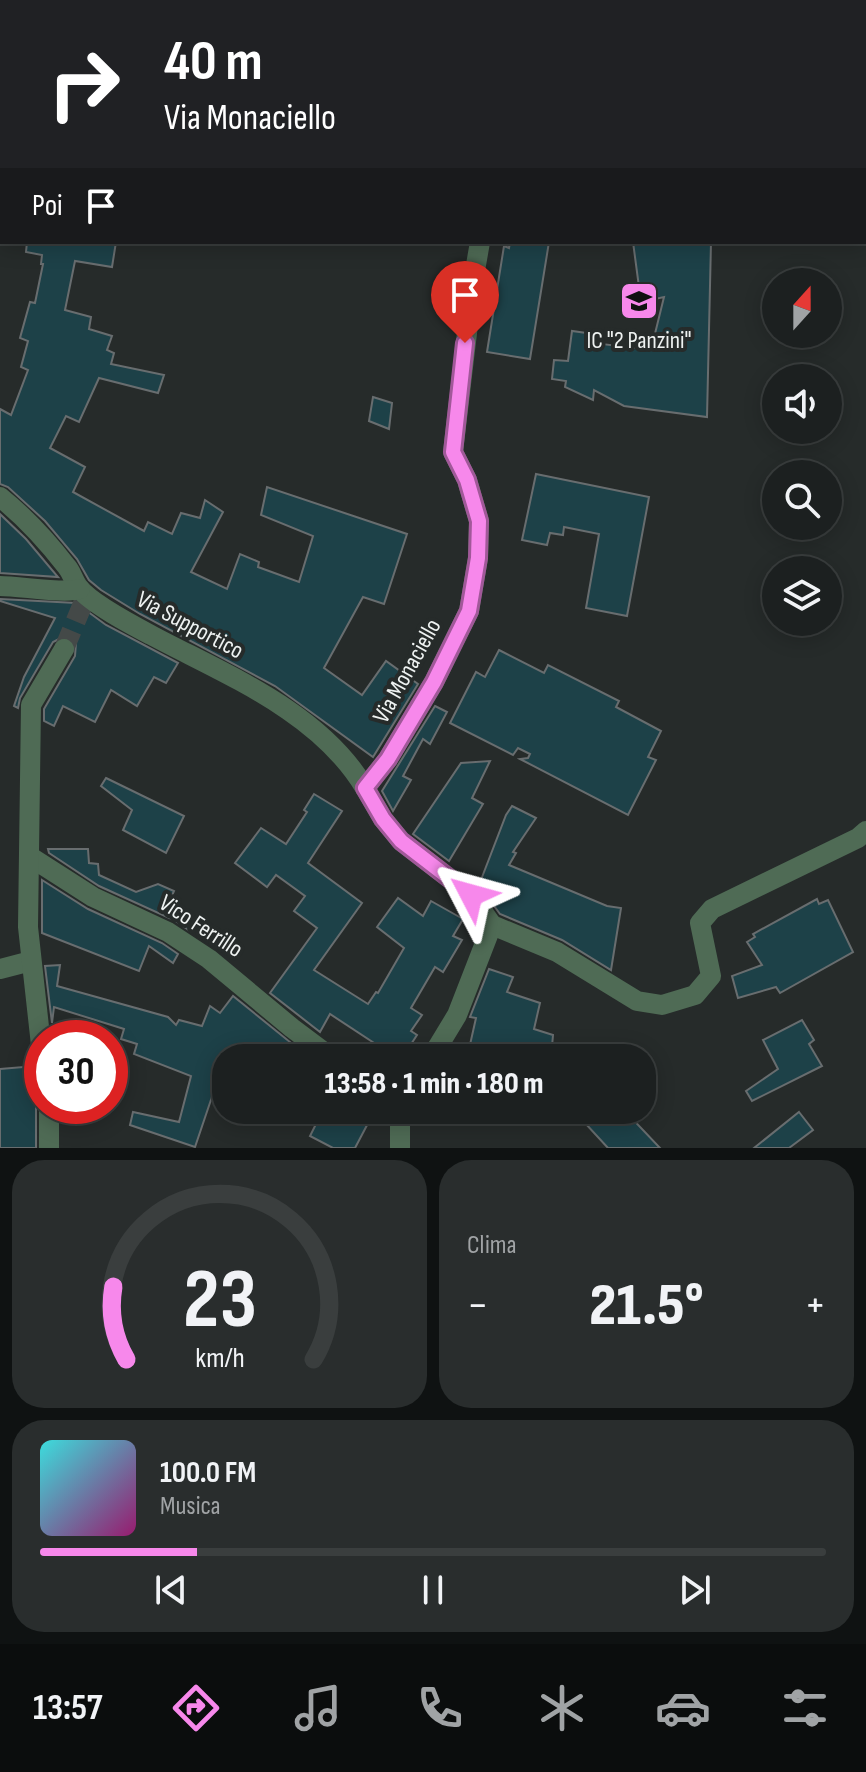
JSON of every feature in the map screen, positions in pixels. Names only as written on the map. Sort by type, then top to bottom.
[{"type":"street","name":"Via Monaciello","points":[[365,788],[388,759],[434,682],[469,611],[478,558],[479,521],[467,480],[453,452],[480,244]]},
{"type":"street","name":"Via Supportico","points":[[0,497],[26,518],[56,552],[80,589],[128,623],[235,678],[289,712],[341,753],[365,788]]},
{"type":"street","points":[[0,586],[41,587],[70,592],[80,589]]},
{"type":"street","points":[[38,1020],[28,927],[31,705],[64,649]]},
{"type":"street","points":[[365,788],[383,819],[401,841],[471,895],[492,925],[557,952],[637,1001],[662,1005],[695,995],[711,976],[700,923],[712,909],[858,838],[866,831]]},
{"type":"street","name":"Vico Ferrillo","points":[[29,856],[93,897],[168,932],[209,959],[313,1044]]},
{"type":"street","points":[[439,1044],[457,1015],[492,925]]},
{"type":"street","points":[[0,969],[31,961]]},
{"type":"street","points":[[49,1124],[49,1148]]},
{"type":"street","points":[[400,1124],[400,1148]]},
{"type":"building","points":[[27,244],[116,244],[112,267],[75,261],[65,310],[91,317],[89,329],[112,336],[107,350],[114,353],[111,364],[164,375],[158,393],[99,378],[79,422],[66,416],[50,448],[85,467],[73,492],[144,531],[148,522],[172,534],[181,513],[200,518],[205,500],[223,512],[191,572],[227,589],[240,554],[259,562],[258,567],[299,582],[313,536],[261,515],[267,487],[407,534],[384,604],[363,597],[324,668],[362,695],[386,661],[418,684],[373,757],[275,686],[101,590],[89,580],[77,559],[45,521],[8,487],[0,484],[0,409],[11,415],[28,370],[21,367],[28,341],[20,338],[30,302],[35,303],[43,264],[42,255],[26,252]]},
{"type":"building","points":[[510,244],[549,244],[530,359],[487,352],[504,246],[509,248]]},
{"type":"building","name":"IC \"2 Panzini\"","points":[[633,244],[711,244],[707,417],[624,406],[594,390],[593,400],[565,387],[566,381],[552,379],[554,360],[568,361],[572,331],[594,334],[593,343],[651,350],[664,297],[641,302]]},
{"type":"building","points":[[373,397],[392,403],[389,429],[369,421]]},
{"type":"building","points":[[536,474],[649,497],[627,616],[586,608],[599,534],[564,527],[563,535],[550,533],[547,545],[522,540]]},
{"type":"building","points":[[0,514],[26,539],[58,577],[0,573]]},
{"type":"building","points":[[0,599],[76,603],[106,625],[178,663],[166,683],[154,677],[137,706],[111,690],[95,722],[63,706],[54,726],[44,721],[44,709],[75,656],[76,643],[65,636],[53,642],[20,698],[18,708],[14,706],[24,677],[55,618]]},
{"type":"building","points":[[499,650],[544,673],[548,665],[619,701],[616,707],[661,731],[648,757],[656,760],[628,815],[520,759],[528,758],[530,754],[518,748],[513,755],[450,723],[476,672],[485,677]]},
{"type":"building","points":[[435,706],[447,712],[430,744],[423,739],[403,776],[411,780],[393,811],[382,791]]},
{"type":"building","points":[[490,761],[472,798],[483,804],[449,861],[413,834],[461,763]]},
{"type":"building","points":[[106,778],[184,816],[166,853],[123,830],[132,810],[101,786]]},
{"type":"building","points":[[314,794],[342,811],[308,863],[362,903],[314,970],[368,1004],[378,993],[404,948],[377,927],[398,898],[423,916],[431,901],[463,919],[453,936],[462,940],[443,972],[435,967],[411,1008],[422,1015],[411,1031],[417,1035],[411,1044],[376,1044],[330,1014],[320,1032],[270,993],[317,928],[294,911],[305,896],[276,875],[267,887],[235,863],[261,828],[286,844],[307,812],[304,810]]},
{"type":"building","points":[[512,806],[536,818],[513,852],[516,853],[509,865],[607,906],[621,908],[611,970],[562,940],[500,914],[479,885]]},
{"type":"building","points":[[48,849],[88,849],[89,863],[98,864],[99,875],[136,892],[158,884],[174,891],[166,909],[176,913],[174,917],[191,928],[190,931],[174,920],[99,886],[49,853]]},
{"type":"building","points":[[42,880],[88,909],[162,943],[178,954],[173,963],[149,946],[139,971],[42,933]]},
{"type":"building","points":[[817,899],[819,904],[828,900],[853,952],[780,993],[776,987],[738,998],[732,976],[762,965],[747,942],[755,937],[753,934]]},
{"type":"building","points":[[60,965],[57,986],[168,1017],[176,1025],[179,1020],[202,1026],[210,1006],[220,1013],[233,996],[292,1044],[212,1044],[212,1097],[195,1147],[130,1125],[133,1112],[179,1122],[191,1076],[134,1054],[137,1044],[128,1041],[128,1020],[95,1020],[54,1007],[52,1020],[45,966]]},
{"type":"building","points":[[489,969],[513,977],[507,992],[540,1003],[534,1029],[553,1035],[552,1044],[470,1044],[476,1018],[470,1017]]},
{"type":"building","points":[[802,1020],[814,1040],[809,1044],[822,1066],[752,1101],[746,1091],[778,1069],[763,1040]]},
{"type":"building","points":[[24,1067],[24,1124],[36,1124],[36,1148],[0,1148],[0,1069]]},
{"type":"building","points":[[799,1112],[813,1130],[789,1148],[754,1148]]},
{"type":"building","points":[[316,1124],[368,1124],[355,1148],[333,1148],[310,1136]]},
{"type":"building","points":[[586,1124],[637,1124],[660,1148],[608,1148]]},
{"type":"tunnel","points":[[64,649],[87,594]]},
{"type":"place","name":"IC \"2 Panzini\"","points":[[639,301]]},
{"type":"route","points":[[465,343],[453,452],[467,480],[479,521],[478,558],[469,611],[434,682],[388,759],[365,788],[383,819],[401,841],[471,895]]}]
